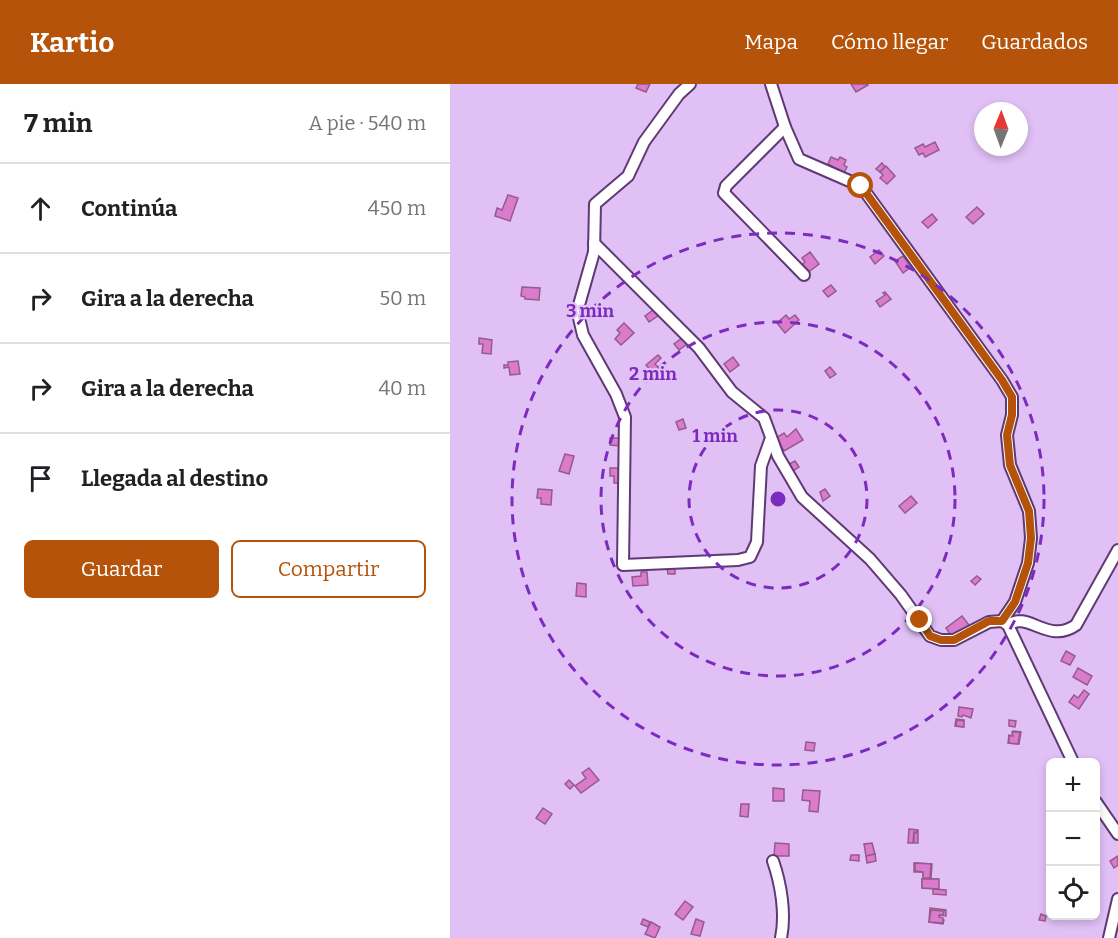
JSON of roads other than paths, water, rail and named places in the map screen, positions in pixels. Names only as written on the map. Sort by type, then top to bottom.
[{"type":"street","points":[[690,84],[644,142],[628,176],[595,204],[594,252],[579,305],[583,335],[616,394],[625,417],[623,565],[738,560],[750,556],[757,542],[761,466],[771,438]]},
{"type":"street","points":[[771,84],[785,127],[799,159],[861,186],[988,360],[1012,397],[1012,415],[1007,435],[1010,465],[1029,511],[1031,538],[1028,563],[1015,602],[1005,623]]},
{"type":"street","points":[[785,127],[726,186],[724,193],[804,275]]},
{"type":"street","points":[[594,243],[699,348],[732,392],[764,418],[778,456],[802,498],[870,559],[901,595],[930,636],[941,640],[954,640],[989,621],[1005,623],[1021,621],[1053,632],[1067,631],[1076,625],[1118,550]]},
{"type":"street","points":[[1005,623],[1071,758]]},
{"type":"street","points":[[1100,809],[1118,834]]},
{"type":"street","points":[[773,861],[779,879],[783,926],[781,938]]},
{"type":"street","points":[[1109,938],[1118,899]]}]
